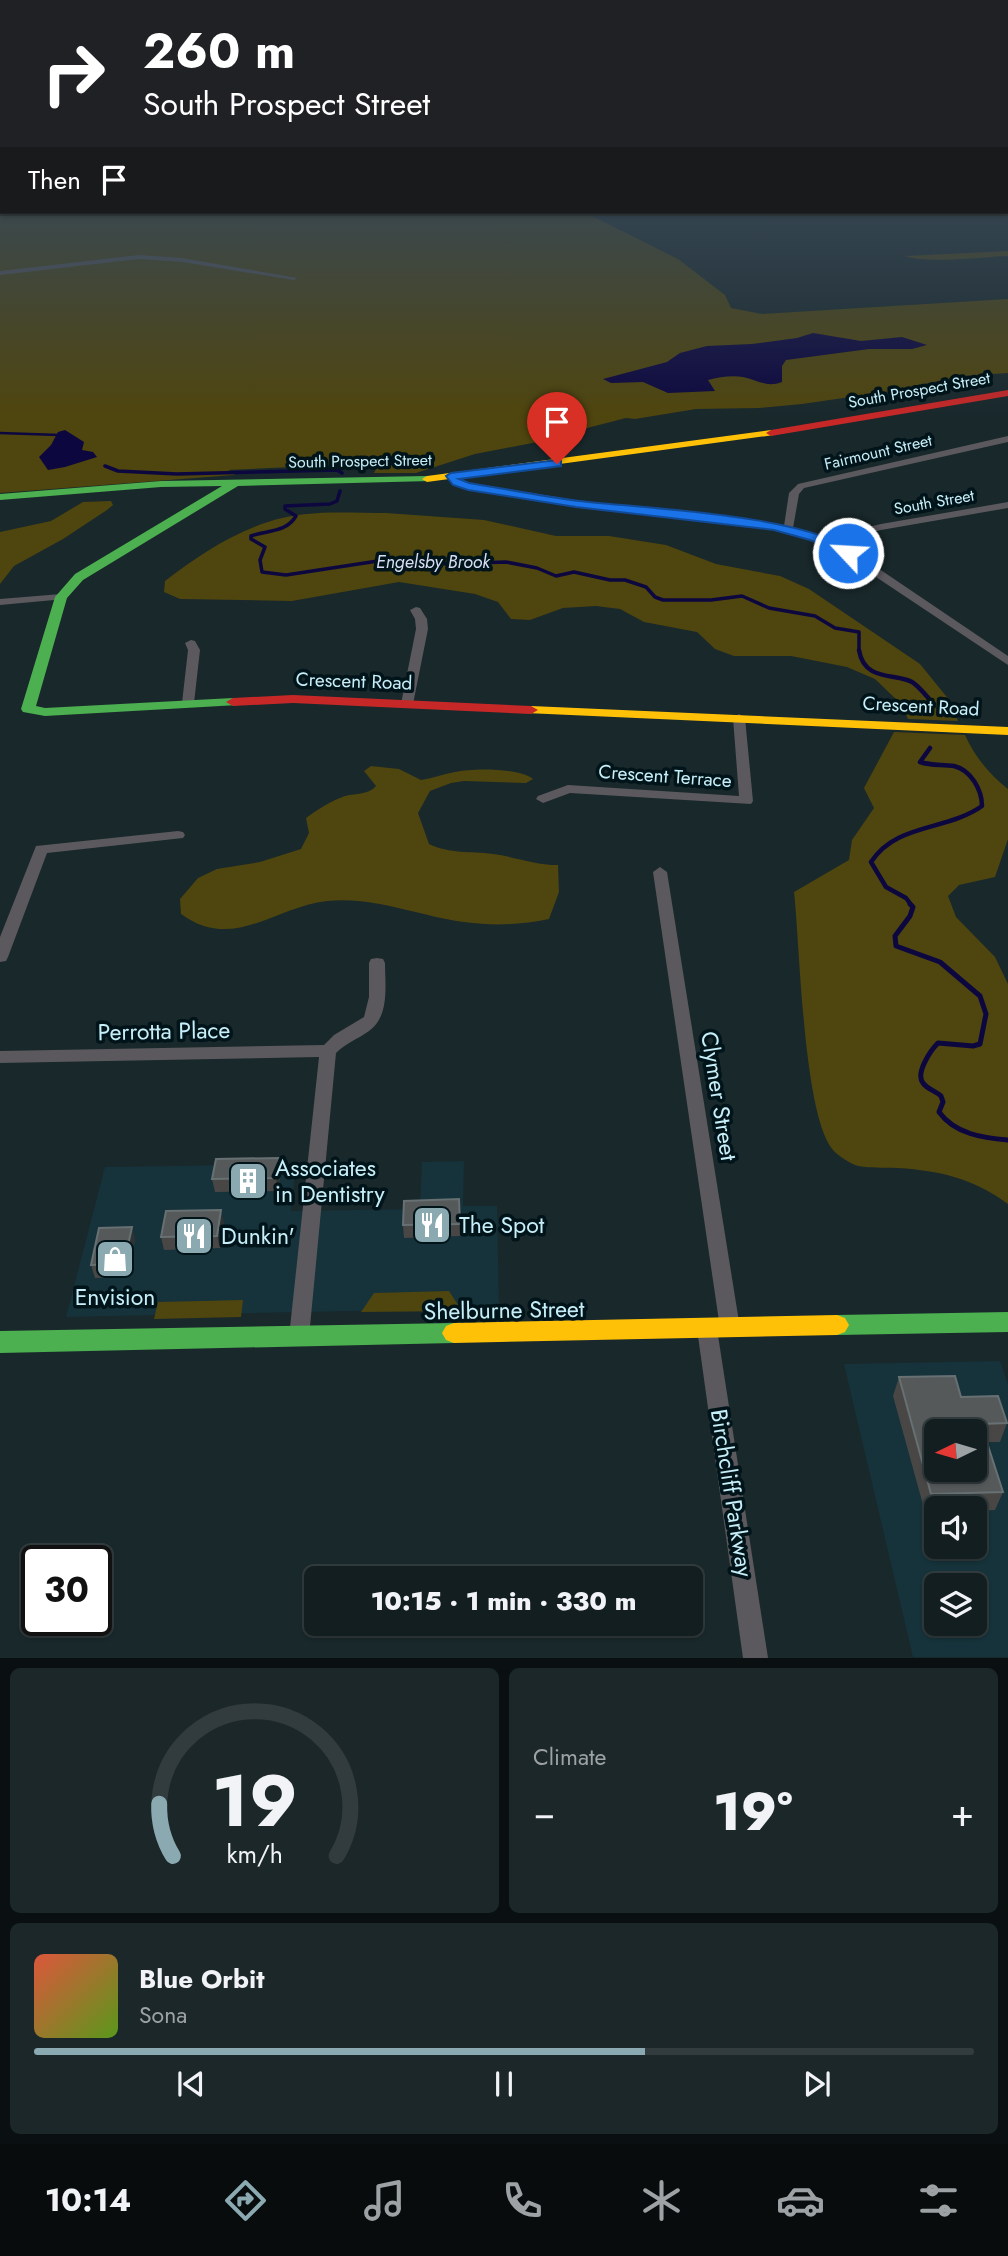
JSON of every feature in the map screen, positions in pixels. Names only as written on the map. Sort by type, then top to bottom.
[{"type":"street","points":[[0,273],[101,261]]},
{"type":"street","points":[[191,261],[294,278]]},
{"type":"street","name":"South Prospect Street","points":[[0,497],[161,484],[421,480],[741,438],[1008,393]]},
{"type":"street","name":"Fairmount Street","points":[[788,530],[795,489],[801,486],[1008,439]]},
{"type":"street","points":[[451,476],[457,483],[468,486],[576,504],[738,521],[788,530],[825,541],[859,559],[1008,661]]},
{"type":"street","name":"Crescent Road","points":[[238,481],[104,559],[79,577],[61,597],[28,709],[45,712],[278,699],[1008,731]]},
{"type":"street","name":"South Street","points":[[825,541],[894,525],[1008,505]]},
{"type":"street","points":[[0,602],[61,597]]},
{"type":"street","points":[[407,704],[422,629],[416,610]]},
{"type":"street","points":[[188,703],[194,650],[191,643]]},
{"type":"street","name":"Crescent Terrace","points":[[543,799],[568,789],[746,801],[739,719]]},
{"type":"street","points":[[0,957],[41,849],[178,835]]},
{"type":"street","name":"Clymer Street","points":[[660,872],[730,1328]]},
{"type":"street","points":[[299,1337],[328,1051],[340,1037],[362,1027],[375,1013],[377,963]]},
{"type":"street","name":"Perrotta Place","points":[[0,1057],[328,1051]]},
{"type":"street","name":"Shelburne Street","points":[[0,1342],[1008,1322]]},
{"type":"street","name":"Birchcliff Parkway","points":[[707,1328],[756,1657]]},
{"type":"shaded area","points":[[0,261],[681,261],[725,295],[731,308],[762,314],[1008,299],[1008,373],[962,376],[885,392],[802,404],[696,409],[635,419],[626,418],[564,434],[563,437],[475,454],[416,473],[374,473],[379,463],[228,470],[235,473],[234,475],[0,493]]},
{"type":"shaded area","points":[[813,333],[861,341],[902,337],[927,345],[912,349],[869,349],[786,360],[782,366],[782,382],[767,384],[743,377],[721,377],[708,380],[715,391],[668,393],[643,382],[611,383],[603,379],[667,362],[680,353],[707,346],[752,344]]},
{"type":"shaded area","points":[[65,430],[84,442],[82,450],[93,452],[97,457],[48,470],[39,457],[51,445],[58,432]]},
{"type":"shaded area","points":[[111,501],[113,505],[107,510],[63,539],[14,566],[0,584],[0,532],[51,521],[83,502]]},
{"type":"shaded area","points":[[312,513],[386,513],[484,520],[556,536],[609,536],[666,545],[716,564],[780,576],[809,589],[920,664],[950,701],[958,721],[908,719],[901,704],[875,679],[847,667],[791,656],[734,656],[715,649],[697,632],[644,622],[620,609],[596,606],[563,608],[530,620],[511,619],[498,602],[475,594],[399,582],[292,601],[180,599],[164,592],[165,581],[189,563],[254,527],[282,518]]},
{"type":"shaded area","points":[[894,732],[965,735],[983,765],[1008,789],[1008,839],[995,877],[959,885],[948,896],[956,917],[995,957],[1008,984],[1008,1204],[982,1188],[956,1177],[914,1169],[853,1164],[833,1150],[823,1131],[815,1102],[804,1028],[794,892],[849,860],[852,840],[874,808],[864,788]]},
{"type":"shaded area","points":[[371,766],[399,769],[421,780],[473,770],[507,771],[533,779],[526,783],[451,783],[430,791],[418,813],[429,844],[437,847],[558,865],[559,892],[549,919],[528,923],[475,923],[345,900],[308,905],[236,928],[218,929],[200,925],[181,914],[180,899],[198,878],[217,869],[260,862],[301,849],[309,833],[306,818],[335,800],[366,792],[376,786],[364,771]]},
{"type":"shaded area","points":[[464,1161],[463,1206],[497,1206],[499,1308],[66,1317],[105,1167],[296,1164],[291,1211],[420,1209],[422,1162]]},
{"type":"shaded area","points":[[449,1291],[462,1311],[361,1312],[374,1293]]},
{"type":"shaded area","points":[[243,1300],[241,1317],[154,1319],[158,1302]]},
{"type":"shaded area","points":[[1000,1361],[1008,1384],[1008,1657],[913,1657],[844,1364]]},
{"type":"building","points":[[279,1158],[276,1178],[212,1179],[216,1159]]},
{"type":"building","points":[[459,1199],[460,1224],[403,1225],[404,1201]]},
{"type":"building","points":[[221,1210],[217,1236],[161,1237],[166,1211]]},
{"type":"building","points":[[132,1227],[124,1264],[91,1265],[99,1228]]},
{"type":"building","points":[[955,1376],[961,1397],[998,1396],[1007,1423],[987,1424],[987,1419],[924,1419],[924,1468],[899,1377]]},
{"type":"building","points":[[987,1443],[1003,1492],[931,1494],[928,1482],[987,1482]]},
{"type":"waterway","points":[[0,433],[59,435]]},
{"type":"waterway","name":"Engelsby Brook","points":[[105,466],[118,471],[177,474],[337,470],[342,473]]},
{"type":"waterway","name":"Engelsby Brook","points":[[340,491],[337,501],[330,504],[285,506],[285,509],[296,516],[292,521],[282,528],[251,536],[251,539],[265,547],[260,560],[262,572],[286,575],[391,559],[447,564],[506,562],[537,568],[556,576],[574,572],[610,580],[625,580],[646,587],[655,597],[663,600],[711,600],[742,596],[769,608],[815,616],[835,628],[859,632],[859,650]]},
{"type":"waterway","name":"Engelsby Brook","points":[[859,650],[862,660],[874,672],[912,682],[932,702]]},
{"type":"waterway","name":"Engelsby Brook","points":[[912,906],[906,898],[886,887],[871,862],[894,840],[953,820],[982,806],[978,787],[966,772],[954,766],[920,762],[930,748]]},
{"type":"waterway","name":"Engelsby Brook","points":[[912,906],[910,916],[895,936],[896,946],[940,962],[980,996],[986,1014],[980,1044],[973,1046],[938,1043],[925,1062],[921,1079],[941,1096],[943,1102],[939,1112],[953,1125],[979,1136],[1008,1140]]},
{"type":"traffic: fast","points":[[0,497],[161,484],[427,479]]},
{"type":"traffic: fast","points":[[233,702],[45,712],[28,709],[61,597],[79,577],[238,481]]},
{"type":"traffic: fast","points":[[837,1325],[1008,1322]]},
{"type":"traffic: fast","points":[[0,1342],[454,1333]]},
{"type":"traffic: slow","points":[[427,479],[771,433]]},
{"type":"traffic: slow","points":[[531,710],[1008,731]]},
{"type":"traffic: slow","points":[[454,1333],[837,1325]]},
{"type":"traffic: jam","points":[[771,433],[1008,393]]},
{"type":"traffic: jam","points":[[233,702],[293,699],[531,710]]},
{"type":"place","name":"Associates in Dentistry","points":[[248,1181]]},
{"type":"place","name":"The Spot","points":[[432,1225]]},
{"type":"place","name":"Dunkin'","points":[[194,1236]]},
{"type":"place","name":"Envision","points":[[115,1259]]},
{"type":"route","points":[[557,464],[451,476],[457,483],[468,486],[576,504],[775,526],[814,537],[848,553]]}]
